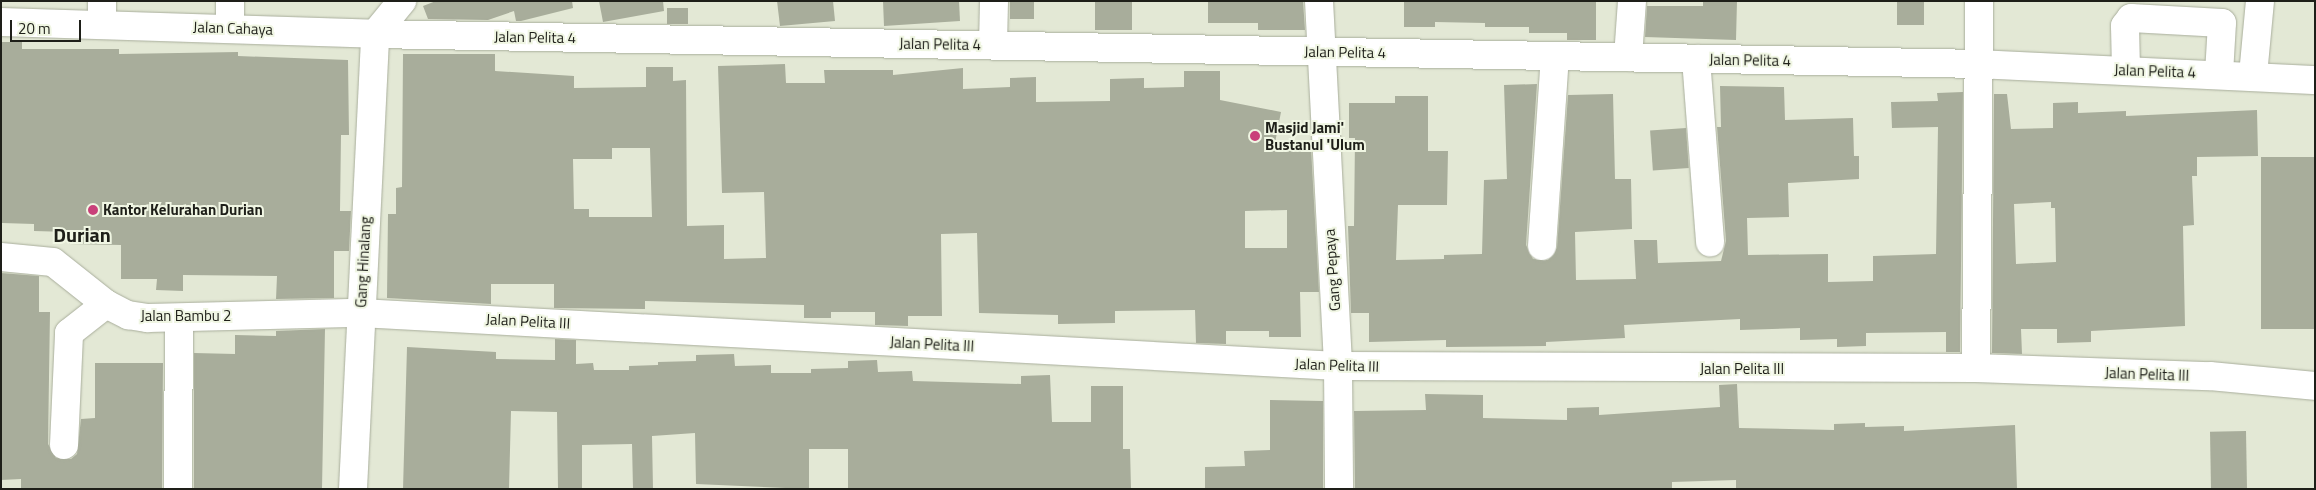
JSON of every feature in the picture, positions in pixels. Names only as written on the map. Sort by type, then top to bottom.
[{"type":"street","points":[[375,34],[402,1]]},
{"type":"street","points":[[993,45],[994,1]]},
{"type":"street","name":"Gang Pepaya","points":[[1319,1],[1318,52],[1338,366],[1339,489]]},
{"type":"street","points":[[1628,57],[1632,1]]},
{"type":"street","points":[[1976,368],[1975,64],[1979,1]]},
{"type":"street","points":[[2253,75],[2260,1]]},
{"type":"street","points":[[2126,70],[2125,26],[2131,18],[2222,12],[2219,73]]},
{"type":"street","name":"Jalan Cahaya","points":[[1,22],[102,13],[230,14],[375,34]]},
{"type":"street","name":"Jalan Pelita 4","points":[[375,34],[1975,64],[2219,73],[2315,80]]},
{"type":"street","name":"Gang Hinalang","points":[[353,489],[360,313],[375,34]]},
{"type":"street","points":[[1542,246],[1555,56]]},
{"type":"street","points":[[1696,59],[1710,242]]},
{"type":"street","name":"Jalan Bambu 2","points":[[1,257],[53,262],[106,304],[136,317],[179,318],[360,313]]},
{"type":"street","points":[[64,445],[69,333],[106,304]]},
{"type":"street","name":"Jalan Pelita III","points":[[360,313],[1338,366],[1976,368],[2210,376],[2315,386]]},
{"type":"street","points":[[178,489],[179,318]]},
{"type":"building","points":[[436,1],[572,1],[573,8],[521,21],[516,21],[514,11],[488,20],[428,19],[423,6]]},
{"type":"building","points":[[599,1],[663,1],[664,11],[603,22]]},
{"type":"building","points":[[777,1],[833,1],[835,21],[780,26]]},
{"type":"building","points":[[883,1],[959,1],[960,21],[884,26]]},
{"type":"building","points":[[1010,1],[1034,1],[1034,19],[1010,19]]},
{"type":"building","points":[[1095,1],[1132,1],[1132,30],[1095,30]]},
{"type":"building","points":[[1208,1],[1303,1],[1305,30],[1258,30],[1258,23],[1208,23]]},
{"type":"building","points":[[1404,1],[1596,1],[1596,40],[1567,40],[1567,33],[1529,33],[1529,27],[1485,27],[1485,23],[1435,22],[1435,27],[1404,27]]},
{"type":"building","points":[[1703,1],[1737,1],[1736,40],[1645,37],[1647,6],[1703,6]]},
{"type":"building","points":[[1897,1],[1924,1],[1924,25],[1897,25]]},
{"type":"building","points":[[667,8],[688,8],[688,24],[667,24]]},
{"type":"building","points":[[1,42],[22,42],[22,49],[119,49],[119,54],[238,52],[238,56],[348,60],[349,135],[341,135],[340,211],[351,211],[349,251],[334,251],[334,298],[276,299],[277,276],[183,275],[183,291],[156,290],[157,279],[121,279],[121,245],[69,244],[69,232],[34,231],[34,224],[2,223]]},
{"type":"building","points":[[403,54],[495,54],[495,71],[574,76],[574,88],[646,87],[646,67],[673,67],[673,81],[686,80],[687,226],[724,225],[724,259],[766,258],[764,192],[722,193],[718,66],[785,64],[786,83],[825,83],[824,70],[893,70],[893,75],[963,68],[963,89],[1010,87],[1010,78],[1036,77],[1036,102],[1110,101],[1110,79],[1144,78],[1144,88],[1184,87],[1184,71],[1220,71],[1220,100],[1281,112],[1274,148],[1311,148],[1319,292],[1300,292],[1301,337],[1269,337],[1269,331],[1226,331],[1226,344],[1196,343],[1195,310],[1115,311],[1115,323],[1058,324],[1058,315],[979,313],[977,233],[941,234],[942,316],[908,316],[908,326],[875,325],[875,312],[831,312],[831,318],[804,318],[804,305],[645,301],[645,309],[554,308],[554,284],[491,284],[491,304],[387,298],[388,214],[396,214],[396,188],[402,187]],"holes":[[[612,148],[650,148],[652,217],[589,217],[589,209],[574,209],[573,159],[612,159]],[[1287,210],[1287,248],[1245,248],[1245,211]]]},
{"type":"building","points":[[1537,84],[1526,245],[1533,259],[1548,260],[1557,248],[1568,95],[1613,94],[1615,179],[1631,179],[1632,229],[1575,232],[1576,280],[1636,279],[1634,240],[1657,240],[1658,263],[1721,261],[1726,241],[1717,127],[1721,127],[1720,86],[1784,87],[1785,120],[1853,118],[1854,156],[1859,156],[1859,179],[1788,183],[1789,217],[1747,218],[1748,255],[1828,254],[1828,282],[1873,281],[1873,256],[1936,254],[1938,127],[1892,128],[1891,102],[1938,101],[1937,93],[1963,92],[1960,352],[1946,352],[1946,332],[1866,333],[1866,346],[1837,347],[1837,339],[1800,340],[1800,328],[1740,330],[1740,319],[1624,325],[1625,338],[1546,342],[1546,346],[1446,347],[1446,340],[1369,342],[1369,313],[1351,313],[1348,226],[1354,226],[1355,138],[1349,138],[1349,103],[1395,103],[1395,96],[1428,96],[1428,151],[1448,151],[1447,205],[1398,205],[1396,260],[1444,259],[1444,255],[1482,254],[1484,180],[1507,179],[1504,85]]},
{"type":"building","points":[[1994,94],[2007,94],[2011,129],[2053,128],[2053,103],[2078,102],[2078,113],[2126,111],[2126,116],[2257,110],[2258,156],[2197,157],[2197,176],[2192,176],[2194,225],[2183,226],[2185,326],[2091,331],[2091,342],[2057,343],[2057,329],[2021,329],[2022,354],[1992,353]],"holes":[[[2051,202],[2051,208],[2055,208],[2056,262],[2016,264],[2014,204]]]},
{"type":"building","points":[[1686,128],[1689,168],[1653,170],[1650,131]]},
{"type":"building","points":[[2261,157],[2315,157],[2315,329],[2261,329]]},
{"type":"building","points":[[1,273],[39,276],[39,312],[50,312],[48,444],[56,458],[71,459],[77,454],[81,419],[95,418],[95,363],[163,363],[162,489],[21,489],[21,479],[1,480]]},
{"type":"building","points":[[325,329],[322,489],[194,489],[194,353],[235,354],[235,335],[276,336],[276,331]]},
{"type":"building","points":[[555,339],[576,340],[576,364],[593,363],[594,370],[629,370],[629,366],[658,365],[658,362],[696,361],[696,355],[734,354],[735,366],[771,365],[771,373],[811,373],[811,369],[848,368],[848,361],[877,360],[878,372],[912,371],[913,381],[1021,384],[1021,376],[1050,375],[1052,422],[1091,422],[1091,386],[1123,386],[1123,449],[1130,449],[1131,489],[848,489],[848,449],[809,449],[809,489],[696,484],[695,433],[652,436],[653,489],[633,489],[632,444],[582,445],[582,489],[558,489],[557,412],[511,411],[509,489],[403,489],[407,347],[496,352],[496,359],[555,360]]},
{"type":"building","points":[[1737,384],[1739,428],[1834,430],[1834,424],[1865,423],[1865,427],[1904,426],[1904,431],[2015,425],[2017,489],[1736,489],[1736,480],[1672,482],[1672,489],[1355,489],[1354,411],[1426,410],[1425,394],[1483,395],[1483,418],[1567,420],[1567,408],[1599,407],[1599,415],[1720,407],[1719,385]]},
{"type":"building","points":[[1270,400],[1323,401],[1323,489],[1205,489],[1205,467],[1245,466],[1244,451],[1270,450]]},
{"type":"building","points":[[2246,431],[2247,489],[2211,489],[2210,432]]},
{"type":"place","name":"Masjid Jami' Bustanul 'Ulum","points":[[1255,136]]},
{"type":"place","name":"Kantor Kelurahan Durian","points":[[93,210]]},
{"type":"district","name":"Durian","points":[[82,234]]}]
